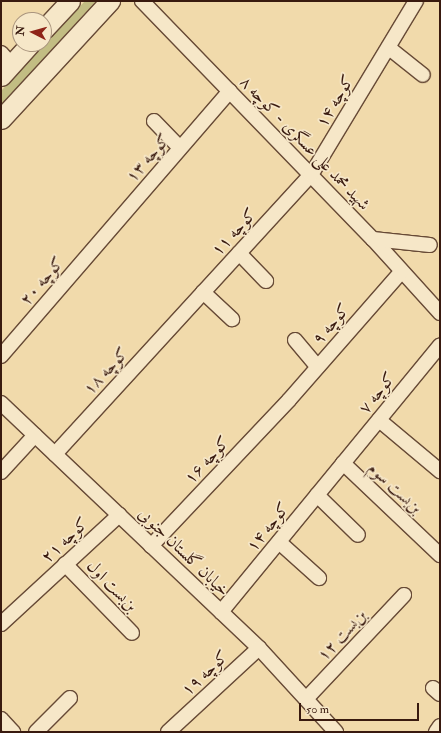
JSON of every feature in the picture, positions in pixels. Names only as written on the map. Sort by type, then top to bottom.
[{"type":"main road","points":[[52,20],[70,1]]},
{"type":"main road","points":[[1,119],[110,1]]},
{"type":"main road","points":[[4,64],[20,52]]},
{"type":"street","name":"شهید محمد علی عسگری - کوچه ۸","points":[[142,1],[373,239],[401,272],[440,313]]},
{"type":"street","name":"کوچه ۱۴","points":[[311,175],[416,1]]},
{"type":"street","points":[[388,48],[423,74]]},
{"type":"street","name":"کوچه ۱۳","points":[[94,248],[230,91]]},
{"type":"street","points":[[154,121],[180,148]]},
{"type":"street","name":"کوچه ۱۱","points":[[184,313],[311,175]]},
{"type":"street","points":[[373,239],[430,245]]},
{"type":"street","name":"کوچه ۲۰","points":[[1,356],[94,248]]},
{"type":"street","points":[[239,254],[266,281]]},
{"type":"street","name":"کوچه ۹","points":[[289,400],[401,272]]},
{"type":"street","points":[[203,292],[232,319]]},
{"type":"street","name":"کوچه ۱۸","points":[[55,454],[184,313]]},
{"type":"street","points":[[295,340],[318,367]]},
{"type":"street","name":"کوچه ۷","points":[[343,463],[440,345]]},
{"type":"street","name":"کوچه ۱۶","points":[[151,546],[289,400]]},
{"type":"street","name":"خیابان گلستان جنوبی","points":[[1,403],[259,648],[336,732]]},
{"type":"street","points":[[378,420],[440,471]]},
{"type":"street","points":[[1,472],[35,435]]},
{"type":"street","name":"کوچه ۱۴","points":[[221,612],[343,463]]},
{"type":"street","name":"بن‌بست سوم","points":[[343,463],[440,555]]},
{"type":"street","points":[[317,495],[358,535]]},
{"type":"street","name":"کوچه ۲۱","points":[[1,624],[119,515]]},
{"type":"street","points":[[279,542],[319,578]]},
{"type":"street","name":"بن‌بست اول","points":[[65,564],[132,633]]},
{"type":"street","name":"بن‌بست ۱۲","points":[[306,699],[404,595]]},
{"type":"street","name":"کوچه ۱۹","points":[[172,728],[259,648]]},
{"type":"street","points":[[36,732],[70,698]]},
{"type":"street","points":[[1,719],[13,732]]},
{"type":"street","points":[[436,732],[440,726]]},
{"type":"shaded area","points":[[85,1],[96,1],[52,49],[52,36]]},
{"type":"shaded area","points":[[37,52],[49,52],[1,105],[1,91]]}]
